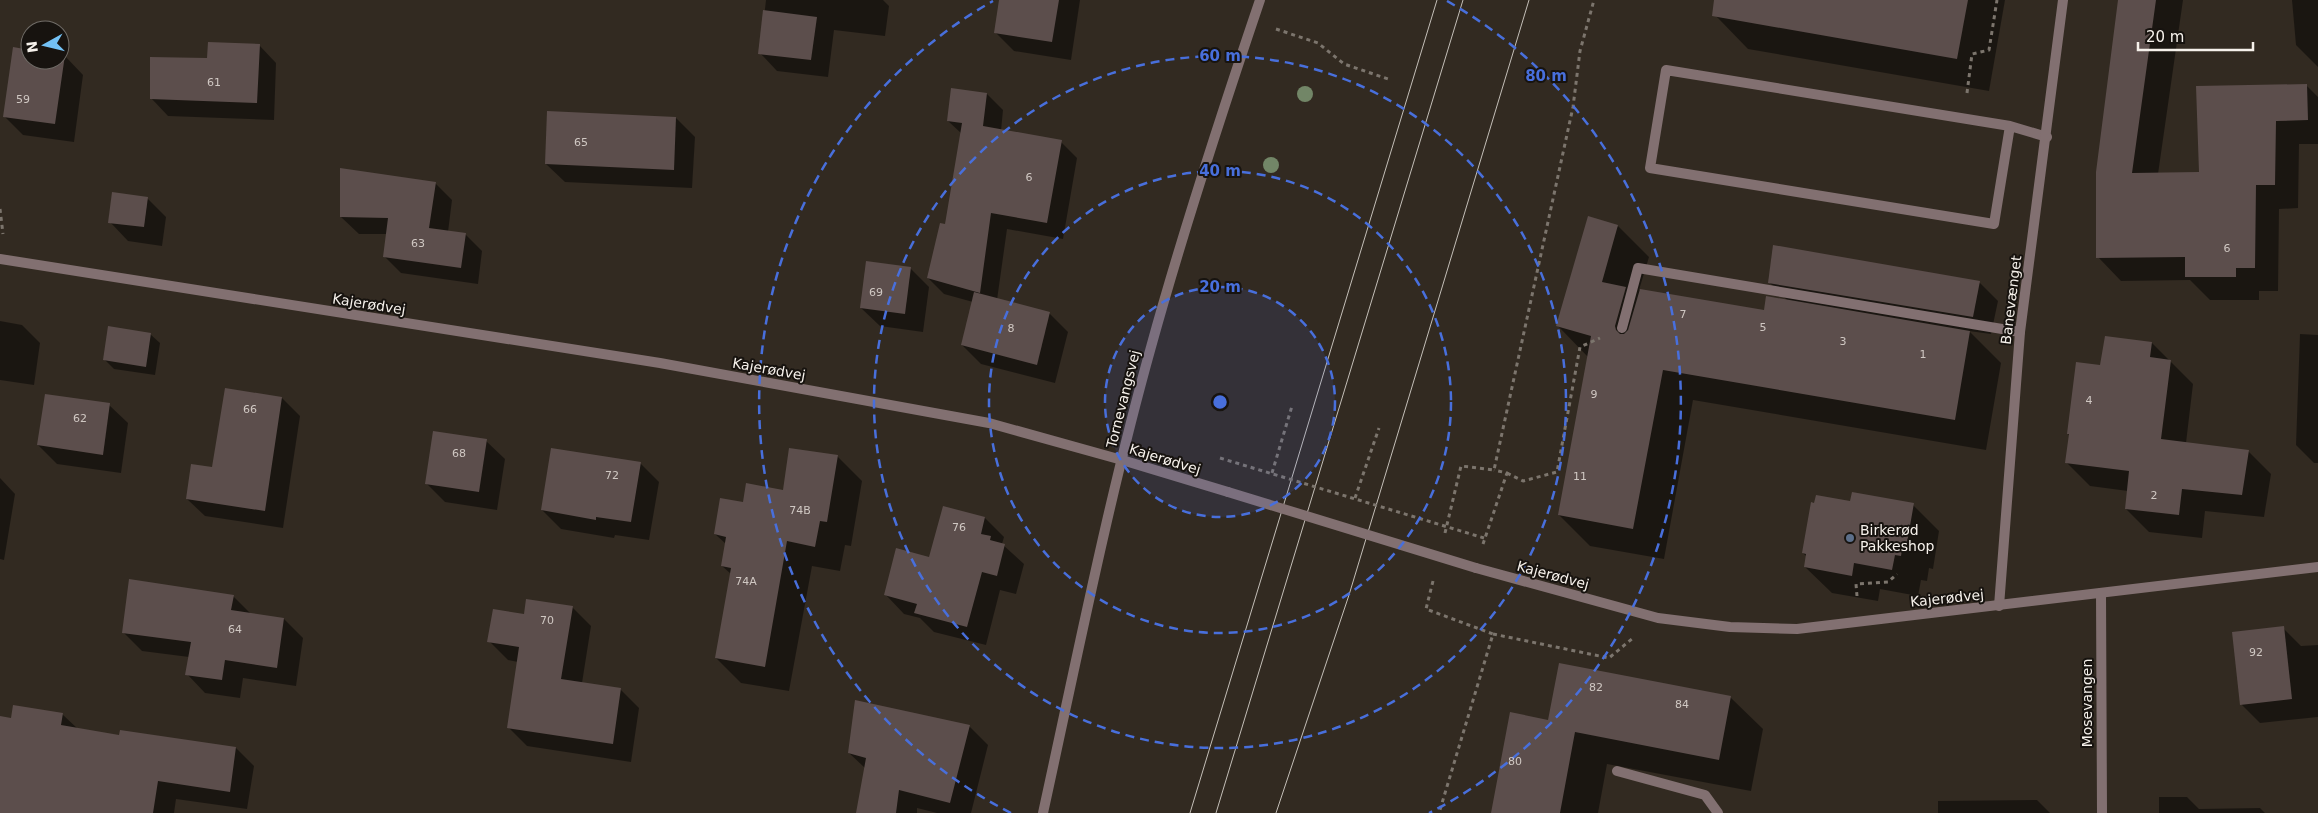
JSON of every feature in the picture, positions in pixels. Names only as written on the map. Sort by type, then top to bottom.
[{"type":"street","name":"Tornevangsvej","points":[[1043,813],[1122,460],[1151,347],[1204,170],[1260,0]]},
{"type":"street","name":"Banevænget","points":[[1999,606],[2020,332],[2047,137],[2063,0]]},
{"type":"street","points":[[2010,126],[1994,224],[1650,168],[1666,70],[2010,126],[2047,137]]},
{"type":"street","name":"Kajerødvej","points":[[0,258],[692,369],[988,423],[1122,460],[1476,568],[1658,618],[1730,627],[1797,629],[2318,567]]},
{"type":"street","points":[[1622,328],[1638,268],[2020,332]]},
{"type":"street","name":"Mosevangen","points":[[2100,592],[2102,813]]},
{"type":"street","points":[[1617,772],[1706,795],[1718,813]]},
{"type":"path","points":[[1494,470],[1573,106],[1580,51],[1594,0]]},
{"type":"path","points":[[1964,118],[1972,54],[1989,50],[1997,0]]},
{"type":"path","points":[[1252,22],[1318,43],[1344,64],[1391,80]]},
{"type":"path","points":[[0,209],[3,235]]},
{"type":"path","points":[[1443,542],[1461,466],[1507,473],[1523,481],[1557,472],[1580,347],[1622,328]]},
{"type":"path","points":[[1272,473],[1292,406]]},
{"type":"path","points":[[1355,498],[1379,428]]},
{"type":"path","points":[[1220,458],[1484,538]]},
{"type":"path","points":[[1486,531],[1507,473]]},
{"type":"path","points":[[1858,622],[1856,584],[1888,582],[1897,574]]},
{"type":"path","points":[[1433,580],[1426,609],[1493,634],[1609,658],[1658,618]]},
{"type":"path","points":[[1439,813],[1493,634]]},
{"type":"building","points":[[999,0],[1059,0],[1052,42],[994,33]]},
{"type":"building","points":[[1714,0],[1968,0],[1957,59],[1712,16]]},
{"type":"building","points":[[2118,0],[2156,0],[2132,173],[2199,172],[2196,86],[2307,84],[2308,120],[2276,121],[2275,185],[2256,185],[2255,268],[2236,268],[2236,277],[2185,277],[2185,257],[2096,258],[2096,172]]},
{"type":"building","points":[[763,10],[817,17],[811,60],[758,54]]},
{"type":"building","points":[[208,42],[260,44],[257,103],[150,99],[150,57],[207,58]]},
{"type":"building","points":[[13,47],[20,48],[20,70],[63,70],[55,124],[3,117]]},
{"type":"building","points":[[951,88],[987,93],[983,126],[1062,140],[1047,223],[991,213],[980,293],[927,278],[940,223],[945,224],[962,123],[947,121]]},
{"type":"building","points":[[547,111],[676,117],[674,170],[545,164]]},
{"type":"building","points":[[340,168],[436,182],[429,228],[466,233],[461,268],[383,257],[388,218],[340,217]]},
{"type":"building","points":[[112,192],[148,197],[144,227],[108,223]]},
{"type":"building","points":[[1588,216],[1618,225],[1602,282],[1626,287],[1615,326],[1620,334],[1624,334],[1628,330],[1640,289],[1764,310],[1766,296],[1970,331],[1955,420],[1663,370],[1633,529],[1558,515],[1591,336],[1556,326]]},
{"type":"building","points":[[1773,245],[1980,281],[1973,317],[1768,283]]},
{"type":"building","points":[[866,261],[911,267],[905,314],[860,308]]},
{"type":"building","points":[[974,292],[1050,312],[1037,365],[961,345]]},
{"type":"building","points":[[108,326],[151,333],[146,367],[103,360]]},
{"type":"building","points":[[2105,336],[2152,342],[2150,357],[2171,360],[2161,439],[2249,450],[2242,495],[2182,489],[2179,515],[2125,509],[2129,471],[2065,463],[2076,362],[2100,365]]},
{"type":"building","points":[[225,388],[282,397],[265,511],[186,499],[191,464],[212,467]]},
{"type":"building","points":[[45,394],[110,403],[103,455],[37,445]]},
{"type":"building","points":[[433,431],[487,439],[479,492],[425,484]]},
{"type":"building","points":[[551,448],[641,462],[631,522],[596,517],[596,520],[541,510]]},
{"type":"building","points":[[789,448],[838,455],[827,522],[820,521],[815,547],[787,541],[765,667],[715,658],[731,568],[721,566],[726,537],[714,534],[720,498],[743,502],[746,483],[783,490]]},
{"type":"building","points":[[1852,492],[1914,503],[1907,543],[1903,542],[1901,556],[1895,555],[1892,570],[1854,563],[1852,576],[1804,567],[1806,554],[1802,553],[1811,502],[1814,503],[1816,495],[1850,501]]},
{"type":"building","points":[[943,506],[985,517],[981,534],[991,536],[990,540],[1005,544],[997,576],[982,572],[967,627],[914,613],[917,604],[884,595],[896,548],[929,557]]},
{"type":"building","points":[[129,579],[234,595],[231,610],[284,618],[277,668],[225,660],[222,680],[185,675],[191,642],[122,633]]},
{"type":"building","points":[[526,599],[573,606],[561,679],[621,688],[613,744],[507,728],[519,647],[487,642],[493,609],[524,614]]},
{"type":"building","points":[[2284,626],[2292,699],[2240,705],[2232,632]]},
{"type":"building","points":[[1559,663],[1731,696],[1719,760],[1575,732],[1560,813],[1491,813],[1510,712],[1548,720]]},
{"type":"building","points":[[855,700],[970,725],[950,803],[899,790],[896,813],[856,813],[866,758],[848,753]]},
{"type":"building","points":[[13,705],[63,713],[61,725],[119,735],[120,730],[236,747],[230,792],[158,781],[153,813],[0,813],[0,716],[11,718]]},
{"type":"tram line","points":[[1190,813],[1437,0]]},
{"type":"tram line","points":[[1216,813],[1463,0]]},
{"type":"tram line","points":[[1276,813],[1349,595],[1529,0]]},
{"type":"place","name":"Birkerød Pakkeshop","points":[[1850,538]]}]
